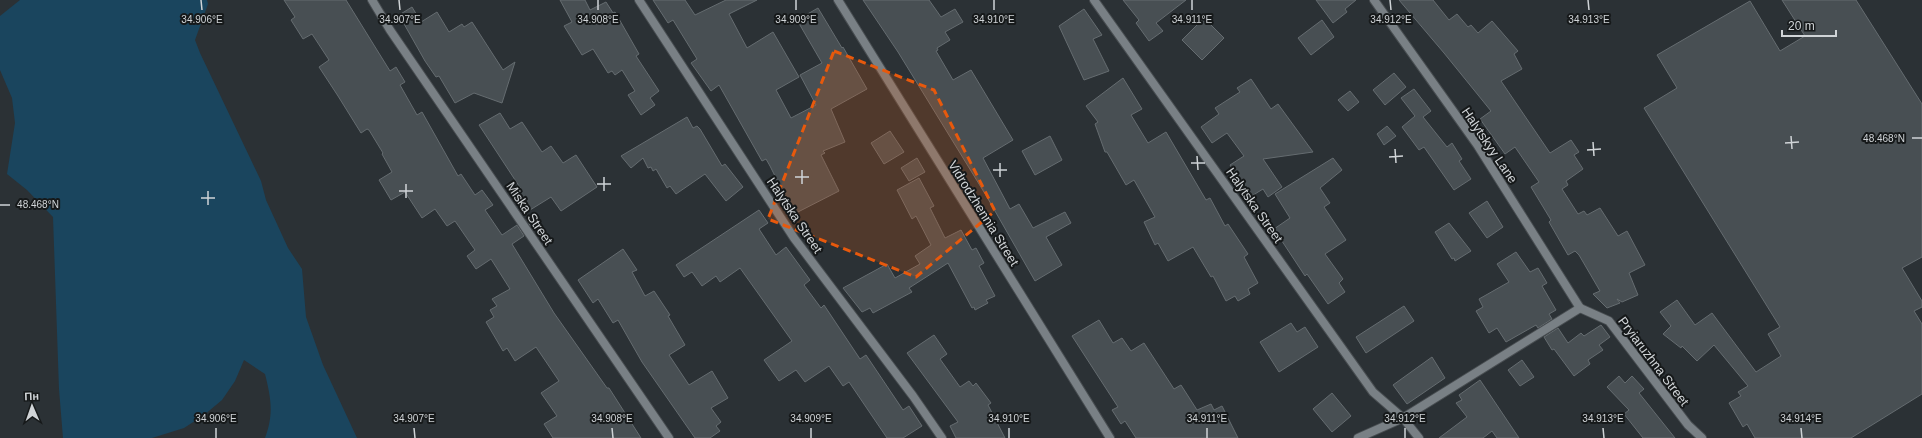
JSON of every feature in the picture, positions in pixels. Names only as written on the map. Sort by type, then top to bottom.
[{"type":"street","name":"Miska Street","points":[[372,0],[669,438]]},
{"type":"street","name":"Halytska Street","points":[[639,0],[794,238],[913,396],[942,438]]},
{"type":"street","name":"Vidrodzhennia Street","points":[[838,0],[1110,438]]},
{"type":"street","name":"Halytska Street","points":[[1094,0],[1373,392],[1403,418],[1419,438]]},
{"type":"street","name":"Halytskyy Lane","points":[[1374,0],[1478,146],[1580,308]]},
{"type":"street","points":[[1358,438],[1403,418],[1580,308]]},
{"type":"street","name":"Pryiaruzhna Street","points":[[1580,308],[1609,320],[1688,425],[1702,438]]},
{"type":"highlighted area","points":[[834,51],[934,90],[995,211],[916,277],[768,219]]},
{"type":"shaded area","points":[[20,0],[207,0],[208,4],[195,40],[261,181],[266,200],[288,248],[302,269],[306,317],[323,365],[357,438],[265,438],[270,421],[271,406],[265,374],[244,360],[235,381],[222,400],[204,415],[184,428],[152,438],[63,438],[59,389],[53,217],[27,190],[7,174],[15,123],[12,98],[0,70],[0,16]]},
{"type":"building","points":[[284,0],[346,0],[390,71],[396,67],[405,82],[400,85],[417,115],[422,112],[458,176],[461,174],[475,195],[482,190],[493,205],[485,210],[502,235],[517,225],[524,236],[512,244],[554,313],[607,388],[609,388],[641,438],[553,438],[544,424],[557,416],[541,393],[559,381],[536,347],[515,361],[507,348],[503,351],[486,322],[494,317],[490,310],[497,306],[492,299],[510,289],[491,259],[476,269],[467,256],[475,250],[455,221],[447,226],[435,209],[422,218],[405,192],[391,200],[379,180],[392,172],[382,154],[383,153],[369,130],[367,129],[361,133],[319,67],[329,60],[312,34],[303,39],[291,20],[295,17]]},
{"type":"building","points":[[560,0],[585,0],[590,10],[606,2],[613,13],[615,12],[639,54],[636,56],[659,91],[650,98],[655,105],[641,115],[628,95],[635,91],[622,70],[615,75],[612,71],[608,73],[593,49],[582,55],[564,26],[572,22]]},
{"type":"building","points":[[653,0],[685,0],[695,15],[726,0],[757,0],[729,14],[747,48],[773,32],[799,77],[776,90],[791,118],[816,105],[800,75],[822,63],[797,20],[818,8],[842,48],[843,47],[867,89],[831,109],[845,142],[823,151],[825,153],[821,155],[839,191],[794,214],[766,159],[762,161],[719,85],[711,91],[691,63],[697,59],[673,20],[668,23]]},
{"type":"building","points":[[863,0],[929,0],[941,17],[955,9],[963,22],[945,32],[950,40],[937,48],[938,50],[936,51],[953,80],[971,70],[1013,140],[983,158],[1010,209],[1019,204],[1033,228],[1065,212],[1071,223],[1046,237],[1062,265],[1035,281],[987,197],[898,52]]},
{"type":"building","points":[[1123,0],[1186,0],[1156,23],[1163,31],[1149,41],[1136,23],[1139,20]]},
{"type":"building","points":[[1316,0],[1356,0],[1345,9],[1347,12],[1333,23]]},
{"type":"building","points":[[1399,0],[1433,0],[1449,20],[1457,14],[1468,27],[1471,25],[1478,33],[1492,21],[1518,51],[1514,54],[1522,69],[1501,81],[1550,153],[1571,140],[1579,152],[1574,155],[1583,169],[1566,181],[1568,185],[1562,189],[1578,214],[1584,211],[1587,215],[1600,208],[1618,236],[1627,231],[1645,265],[1629,273],[1638,295],[1622,302],[1617,299],[1620,303],[1607,308],[1593,294],[1600,291],[1579,255],[1575,251],[1568,255],[1549,222],[1551,220],[1531,187],[1539,182],[1515,147],[1505,154],[1480,119],[1491,111]]},
{"type":"building","points":[[1782,0],[1856,0],[1922,104],[1922,257],[1902,268],[1922,301],[1922,307],[1914,311],[1922,324],[1922,394],[1851,438],[1755,438],[1747,424],[1743,427],[1729,403],[1741,396],[1738,392],[1748,386],[1714,345],[1697,361],[1682,346],[1681,348],[1663,334],[1671,326],[1660,312],[1677,300],[1695,325],[1712,313],[1756,372],[1781,356],[1768,334],[1780,327],[1644,108],[1677,88],[1657,55],[1750,1],[1780,51],[1805,36]]},
{"type":"building","points":[[412,7],[421,22],[437,12],[449,32],[462,24],[464,27],[472,22],[503,70],[515,62],[502,103],[474,93],[455,103],[439,76],[436,77],[425,61],[399,15]]},
{"type":"building","points":[[1084,9],[1102,35],[1093,39],[1109,71],[1084,80],[1059,26]]},
{"type":"building","points":[[1204,18],[1224,38],[1202,60],[1182,40]]},
{"type":"building","points":[[1322,20],[1334,37],[1311,55],[1298,38]]},
{"type":"building","points":[[1394,73],[1406,87],[1385,105],[1373,90]]},
{"type":"building","points":[[1123,78],[1142,109],[1131,115],[1148,143],[1166,132],[1206,200],[1210,198],[1225,226],[1228,224],[1248,254],[1244,257],[1258,283],[1248,289],[1250,294],[1238,301],[1235,296],[1226,301],[1213,276],[1211,277],[1193,247],[1168,261],[1158,243],[1155,245],[1144,222],[1155,217],[1134,180],[1126,185],[1107,152],[1105,152],[1095,124],[1098,122],[1086,106]]},
{"type":"building","points":[[1251,79],[1271,109],[1278,104],[1313,152],[1263,159],[1282,187],[1268,197],[1263,189],[1250,197],[1230,165],[1244,156],[1227,133],[1212,143],[1201,127],[1219,114],[1215,108],[1240,92],[1237,88]]},
{"type":"building","points":[[1414,89],[1431,111],[1423,117],[1447,147],[1452,143],[1462,159],[1459,161],[1471,179],[1454,190],[1424,147],[1419,150],[1402,127],[1415,116],[1401,98]]},
{"type":"building","points":[[1350,91],[1359,102],[1348,111],[1338,100]]},
{"type":"building","points":[[500,113],[510,129],[522,122],[542,152],[551,146],[563,163],[576,155],[597,187],[561,211],[551,197],[530,210],[518,191],[521,189],[479,125]]},
{"type":"building","points":[[687,117],[693,128],[697,126],[700,129],[722,166],[725,164],[743,187],[726,201],[705,174],[676,194],[670,186],[667,188],[656,169],[653,171],[651,167],[648,168],[643,158],[631,168],[621,156]]},
{"type":"building","points":[[1387,126],[1396,136],[1384,145],[1377,134]]},
{"type":"building","points":[[890,131],[904,152],[884,164],[871,143]]},
{"type":"building","points":[[1050,136],[1062,160],[1035,175],[1022,151]]},
{"type":"building","points":[[917,158],[925,172],[909,181],[901,168]]},
{"type":"building","points":[[1333,158],[1342,170],[1320,188],[1330,203],[1324,207],[1346,240],[1325,254],[1343,279],[1339,283],[1345,292],[1328,304],[1307,274],[1305,276],[1274,229],[1290,218],[1275,194]]},
{"type":"building","points":[[919,178],[934,206],[930,208],[945,238],[961,230],[972,250],[976,248],[984,263],[979,266],[995,296],[986,300],[988,303],[975,310],[974,307],[972,308],[948,263],[909,288],[912,292],[873,313],[870,308],[862,312],[843,288],[887,264],[895,278],[920,264],[915,256],[931,245],[916,216],[912,219],[897,190]]},
{"type":"building","points":[[1487,201],[1503,227],[1487,238],[1469,213]]},
{"type":"building","points":[[759,210],[768,223],[759,229],[776,255],[786,247],[810,280],[804,285],[821,308],[824,305],[860,359],[866,355],[903,410],[909,406],[922,426],[903,438],[887,438],[849,382],[843,386],[829,366],[805,382],[796,370],[779,381],[764,360],[792,341],[740,268],[720,282],[716,276],[702,286],[692,272],[684,277],[676,265]]},
{"type":"building","points":[[529,218],[536,228],[533,230],[526,219]]},
{"type":"building","points":[[1449,223],[1471,251],[1455,261],[1454,258],[1452,259],[1435,232]]},
{"type":"building","points":[[623,249],[637,270],[632,272],[645,296],[654,291],[670,315],[668,316],[685,345],[669,355],[689,385],[712,371],[728,398],[711,408],[721,422],[716,426],[720,431],[710,438],[695,438],[642,362],[618,320],[613,323],[598,299],[593,303],[578,280]]},
{"type":"building","points":[[1516,252],[1530,272],[1538,268],[1547,283],[1542,286],[1556,310],[1549,314],[1552,319],[1538,328],[1536,325],[1506,342],[1497,328],[1489,333],[1476,311],[1483,307],[1479,299],[1509,282],[1497,264]]},
{"type":"building","points":[[1404,306],[1414,321],[1366,353],[1356,337]]},
{"type":"building","points":[[1099,320],[1113,343],[1122,338],[1131,351],[1144,343],[1174,389],[1181,385],[1197,410],[1211,404],[1214,410],[1222,406],[1238,438],[1136,438],[1125,421],[1121,424],[1112,410],[1118,407],[1072,336]]},
{"type":"building","points":[[1291,323],[1297,332],[1305,327],[1318,347],[1279,372],[1260,342]]},
{"type":"building","points":[[1601,325],[1610,337],[1599,345],[1603,350],[1588,360],[1590,364],[1574,376],[1554,349],[1552,350],[1544,337],[1558,328],[1568,343],[1581,333],[1584,336]]},
{"type":"building","points":[[934,335],[947,354],[940,359],[960,387],[969,381],[973,386],[976,383],[991,403],[988,405],[1005,438],[956,438],[950,426],[958,422],[907,353]]},
{"type":"building","points":[[1432,357],[1445,378],[1407,404],[1393,385]]},
{"type":"building","points":[[1522,360],[1534,377],[1520,386],[1508,370]]},
{"type":"building","points":[[1619,376],[1625,383],[1632,376],[1644,389],[1639,393],[1675,438],[1643,438],[1624,414],[1629,410],[1607,387]]},
{"type":"building","points":[[1480,380],[1519,438],[1497,438],[1492,431],[1483,438],[1439,438],[1467,417],[1456,403],[1462,400],[1459,395]]},
{"type":"building","points":[[1332,393],[1351,416],[1332,432],[1313,409]]}]
